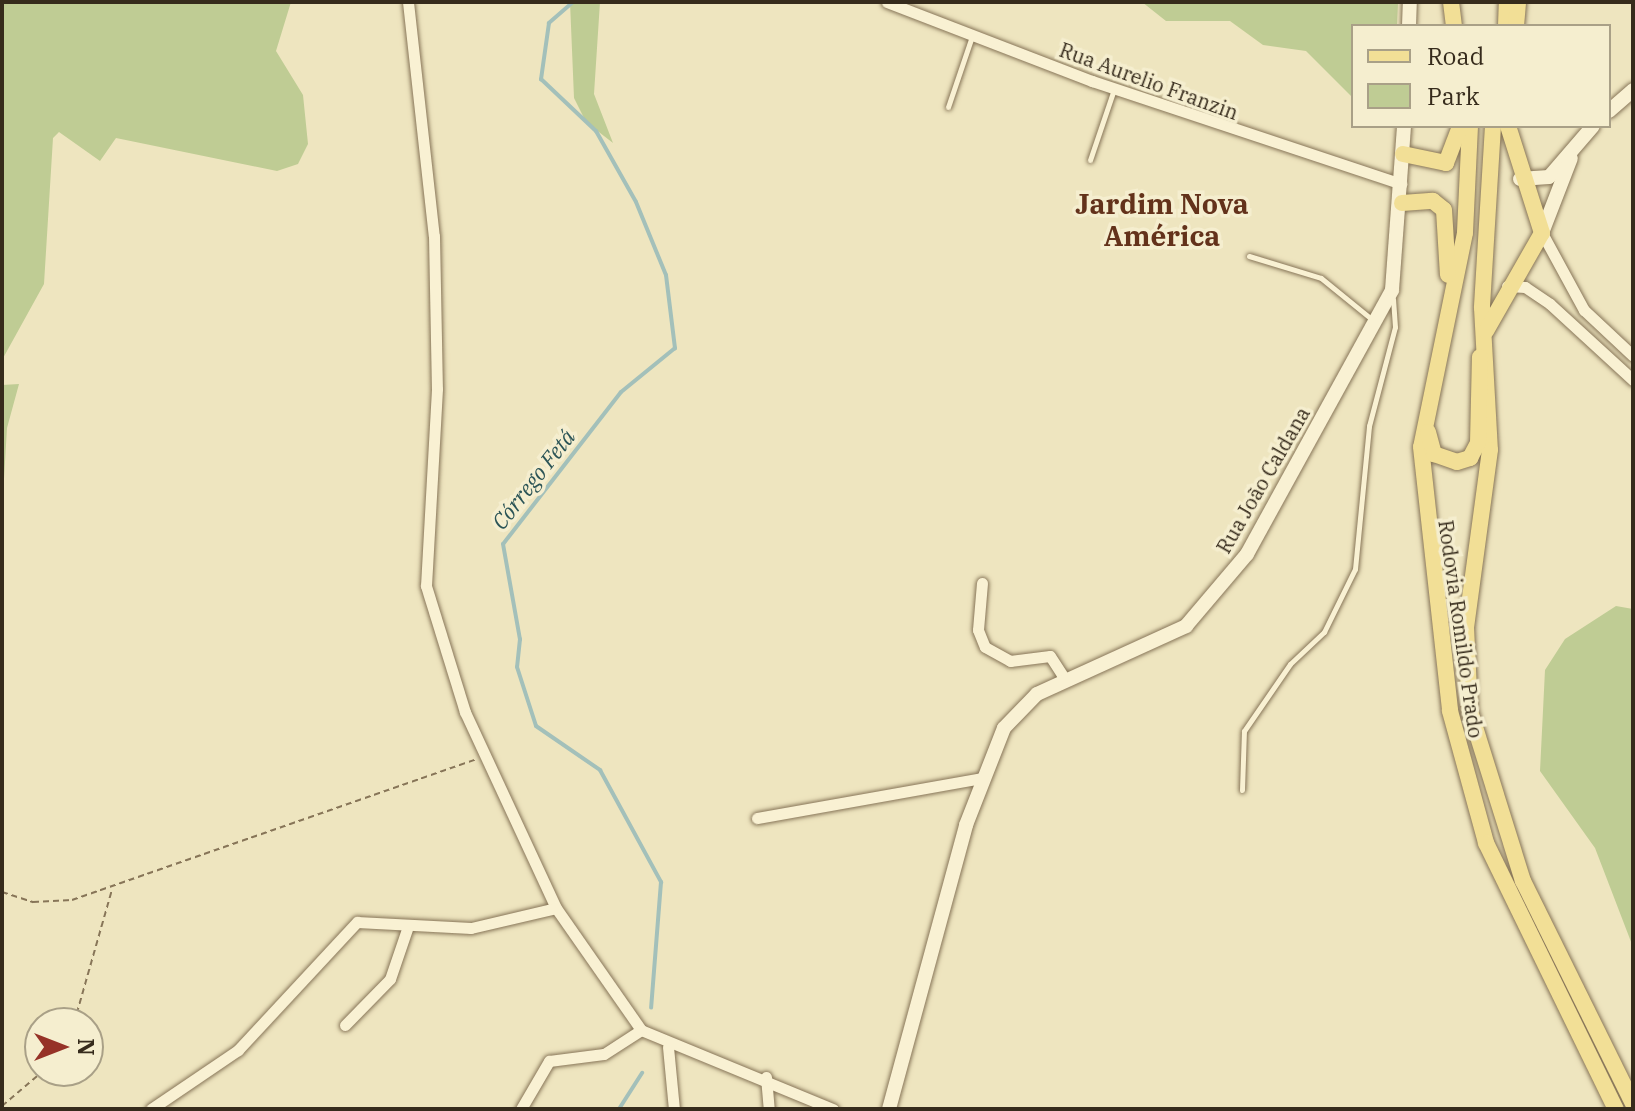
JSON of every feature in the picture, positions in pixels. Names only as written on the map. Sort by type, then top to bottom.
[{"type":"main road","points":[[1453,2],[1456,24]]},
{"type":"main road","points":[[1506,2],[1506,24]]},
{"type":"main road","points":[[1516,24],[1518,2]]},
{"type":"main road","points":[[1403,154],[1429,164],[1451,161],[1459,128]]},
{"type":"main road","name":"Rodovia Romildo Prado","points":[[1470,128],[1465,233],[1430,385],[1421,491],[1458,751],[1516,912],[1616,1109]]},
{"type":"main road","name":"Rodovia Romildo Prado","points":[[1493,128],[1486,330],[1490,450],[1466,627],[1470,711],[1523,881],[1633,1104]]},
{"type":"main road","points":[[1402,203],[1433,201],[1447,216],[1449,274],[1430,385],[1434,454],[1470,458],[1478,443],[1476,383],[1486,330],[1507,286],[1542,233],[1520,179],[1508,128]]},
{"type":"street","points":[[408,2],[434,236],[437,389],[426,586],[484,757],[556,908],[641,1030],[668,1047],[766,1077],[833,1109]]},
{"type":"street","name":"Rua Aurelio Franzin","points":[[887,2],[1115,88],[1401,184]]},
{"type":"street","points":[[1409,24],[1410,2]]},
{"type":"street","points":[[1611,109],[1633,90]]},
{"type":"street","name":"Rua João Caldana","points":[[889,1109],[981,778],[1018,711],[1065,679],[1161,642],[1205,611],[1247,554],[1378,324],[1392,290],[1402,203],[1404,128]]},
{"type":"street","points":[[1520,179],[1544,180],[1591,128]]},
{"type":"street","points":[[1573,150],[1542,233],[1584,310],[1633,356]]},
{"type":"street","points":[[1507,286],[1541,297],[1633,380]]},
{"type":"street","points":[[982,583],[978,630],[985,647],[1010,661],[1050,656],[1065,679]]},
{"type":"street","points":[[757,818],[981,778]]},
{"type":"street","points":[[151,1109],[238,1050],[345,930],[368,919],[408,926],[471,928],[556,908]]},
{"type":"street","points":[[345,1025],[390,979],[408,926]]},
{"type":"street","points":[[521,1109],[549,1061],[604,1054],[641,1030]]},
{"type":"street","points":[[668,1047],[674,1109]]},
{"type":"street","points":[[766,1077],[769,1109]]},
{"type":"lane","points":[[948,107],[972,35]]},
{"type":"lane","points":[[1090,160],[1115,88]]},
{"type":"lane","points":[[1249,256],[1321,278],[1378,324]]},
{"type":"lane","points":[[1242,790],[1244,731],[1282,674],[1324,632],[1355,569],[1369,426],[1395,327],[1392,290]]},
{"type":"path","points":[[2,892],[43,903],[112,889],[484,757]]},
{"type":"path","points":[[79,1007],[112,889]]},
{"type":"path","points":[[2,1106],[24,1087]]},
{"type":"green space","points":[[2,2],[291,2],[276,51],[303,95],[308,144],[298,164],[277,171],[116,138],[100,161],[59,132],[53,138],[44,284],[2,360]]},
{"type":"green space","points":[[570,2],[600,2],[594,94],[613,143],[586,122],[574,98]]},
{"type":"green space","points":[[1142,2],[1398,2],[1397,24],[1351,24],[1351,96],[1306,51],[1263,45],[1230,21],[1166,21]]},
{"type":"green space","points":[[19,384],[7,428],[2,513],[2,385]]},
{"type":"green space","points":[[1616,606],[1633,609],[1633,947],[1595,848],[1540,771],[1545,670],[1565,639]]},
{"type":"waterway","name":"Córrego Fetá","points":[[573,2],[549,23],[541,79],[596,131],[636,202],[666,275],[675,348],[621,392],[503,544],[520,639],[517,667],[536,726],[600,770],[661,882],[651,1008]]},
{"type":"waterway","name":"Córrego Fetá","points":[[619,1109],[642,1073]]},
{"type":"district","name":"Jardim Nova América","points":[[1162,220]]}]
